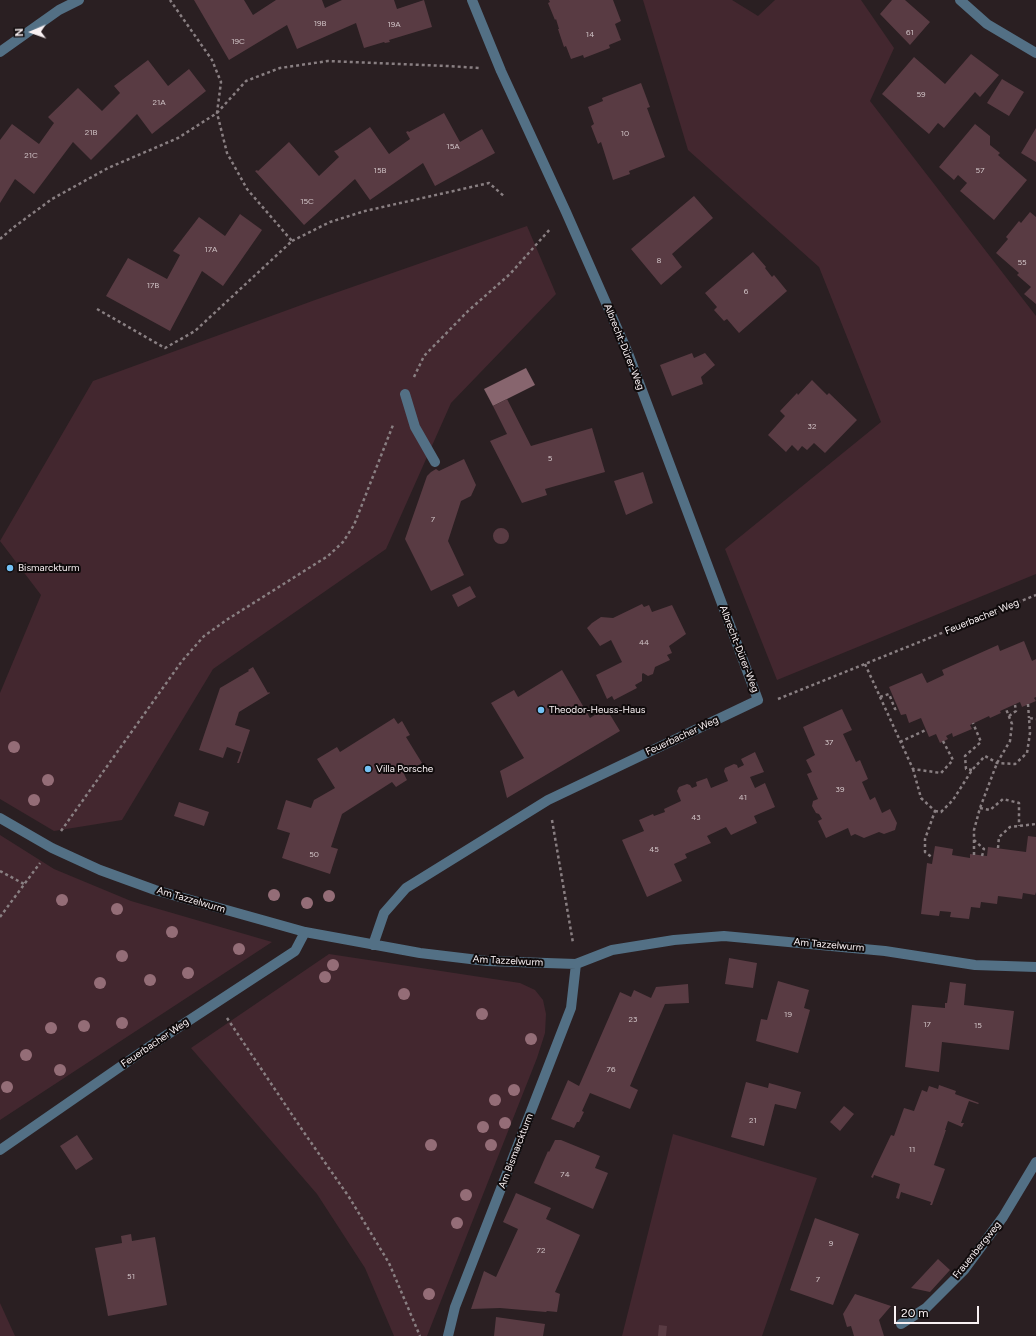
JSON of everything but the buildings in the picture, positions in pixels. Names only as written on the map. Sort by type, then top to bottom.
[{"type":"street","points":[[0,52],[59,10],[79,0]]},
{"type":"street","name":"Albrecht-Dürer-Weg","points":[[472,0],[501,71],[566,212],[628,353],[758,700]]},
{"type":"street","points":[[960,0],[987,24],[1036,53]]},
{"type":"street","points":[[405,394],[415,427],[435,462]]},
{"type":"street","name":"Feuerbacher Weg","points":[[373,945],[384,913],[406,888],[548,800],[758,700]]},
{"type":"street","name":"Am Tazzelwurm","points":[[0,818],[52,848],[100,870],[155,890],[305,932],[420,953],[487,961],[576,964],[612,950],[674,940],[724,936],[886,951],[975,965],[1036,968]]},
{"type":"street","name":"Feuerbacher Weg","points":[[0,1150],[156,1042],[295,951],[305,932]]},
{"type":"street","name":"Am Bismarckturm","points":[[448,1336],[455,1307],[571,1008],[576,964]]},
{"type":"street","name":"Frauenbergweg","points":[[901,1324],[926,1308],[964,1270],[1003,1217],[1036,1162]]},
{"type":"path","points":[[170,0],[212,60],[221,82],[217,113],[228,153],[247,190],[292,240]]},
{"type":"path","points":[[0,239],[52,199],[108,168],[178,138],[217,113],[246,81],[280,68],[328,61],[448,66],[501,71]]},
{"type":"path","points":[[97,309],[164,348],[195,331],[292,240],[330,222],[365,211],[489,184],[505,197]]},
{"type":"path","points":[[0,917],[52,848],[60,833],[182,661],[204,636],[228,619],[328,556],[343,542],[354,525],[405,394],[424,356],[468,311],[510,274],[566,212]]},
{"type":"path","name":"Feuerbacher Weg","points":[[758,700],[777,699],[1036,595]]},
{"type":"path","points":[[865,664],[913,769],[921,798],[935,811],[941,812],[953,800],[972,770],[985,756],[997,762],[1015,764],[1027,753],[1030,733],[1028,704]]},
{"type":"path","points":[[880,697],[889,694],[895,709],[898,708]]},
{"type":"path","points":[[1009,716],[1016,711],[1015,705]]},
{"type":"path","points":[[974,855],[974,830],[980,808],[997,762],[1010,740],[1012,724],[1006,709]]},
{"type":"path","points":[[1029,718],[1036,719]]},
{"type":"path","points":[[972,770],[966,769],[966,756],[981,742],[973,723]]},
{"type":"path","points":[[900,742],[926,730]]},
{"type":"path","points":[[913,769],[941,774],[953,760],[943,741]]},
{"type":"path","points":[[980,808],[990,810],[1003,799],[1019,804],[1019,826]]},
{"type":"path","points":[[548,800],[576,964]]},
{"type":"path","points":[[933,858],[924,852],[926,839],[935,811]]},
{"type":"path","points":[[998,848],[999,837],[1010,828],[1036,824]]},
{"type":"path","points":[[974,840],[984,849],[982,856]]},
{"type":"path","points":[[0,871],[24,884]]},
{"type":"path","points":[[236,1032],[349,1197],[389,1263],[420,1336]]},
{"type":"shaded area","points":[[643,0],[732,0],[758,16],[775,0],[861,0],[894,48],[870,101],[1036,316],[1036,574],[777,680],[725,549],[881,422],[819,267],[688,150]]},
{"type":"shaded area","points":[[527,226],[556,294],[451,403],[386,549],[213,669],[122,820],[54,831],[0,799],[0,693],[41,595],[0,541],[93,381],[315,300]]},
{"type":"shaded area","points":[[526,368],[535,385],[493,406],[484,389]]},
{"type":"shaded area","points":[[0,835],[54,869],[131,901],[272,942],[0,1120]]},
{"type":"shaded area","points":[[329,954],[520,983],[535,990],[543,1000],[546,1014],[545,1033],[537,1058],[427,1336],[394,1336],[365,1268],[317,1194],[191,1048]]},
{"type":"shaded area","points":[[673,1134],[817,1178],[762,1336],[622,1336]]},
{"type":"shaded area","points":[[0,1303],[15,1336],[0,1336]]},
{"type":"place","name":"Bismarckturm","points":[[10,568]]},
{"type":"place","name":"Theodor-Heuss-Haus","points":[[541,710]]},
{"type":"place","name":"Villa Porsche","points":[[368,769]]}]
